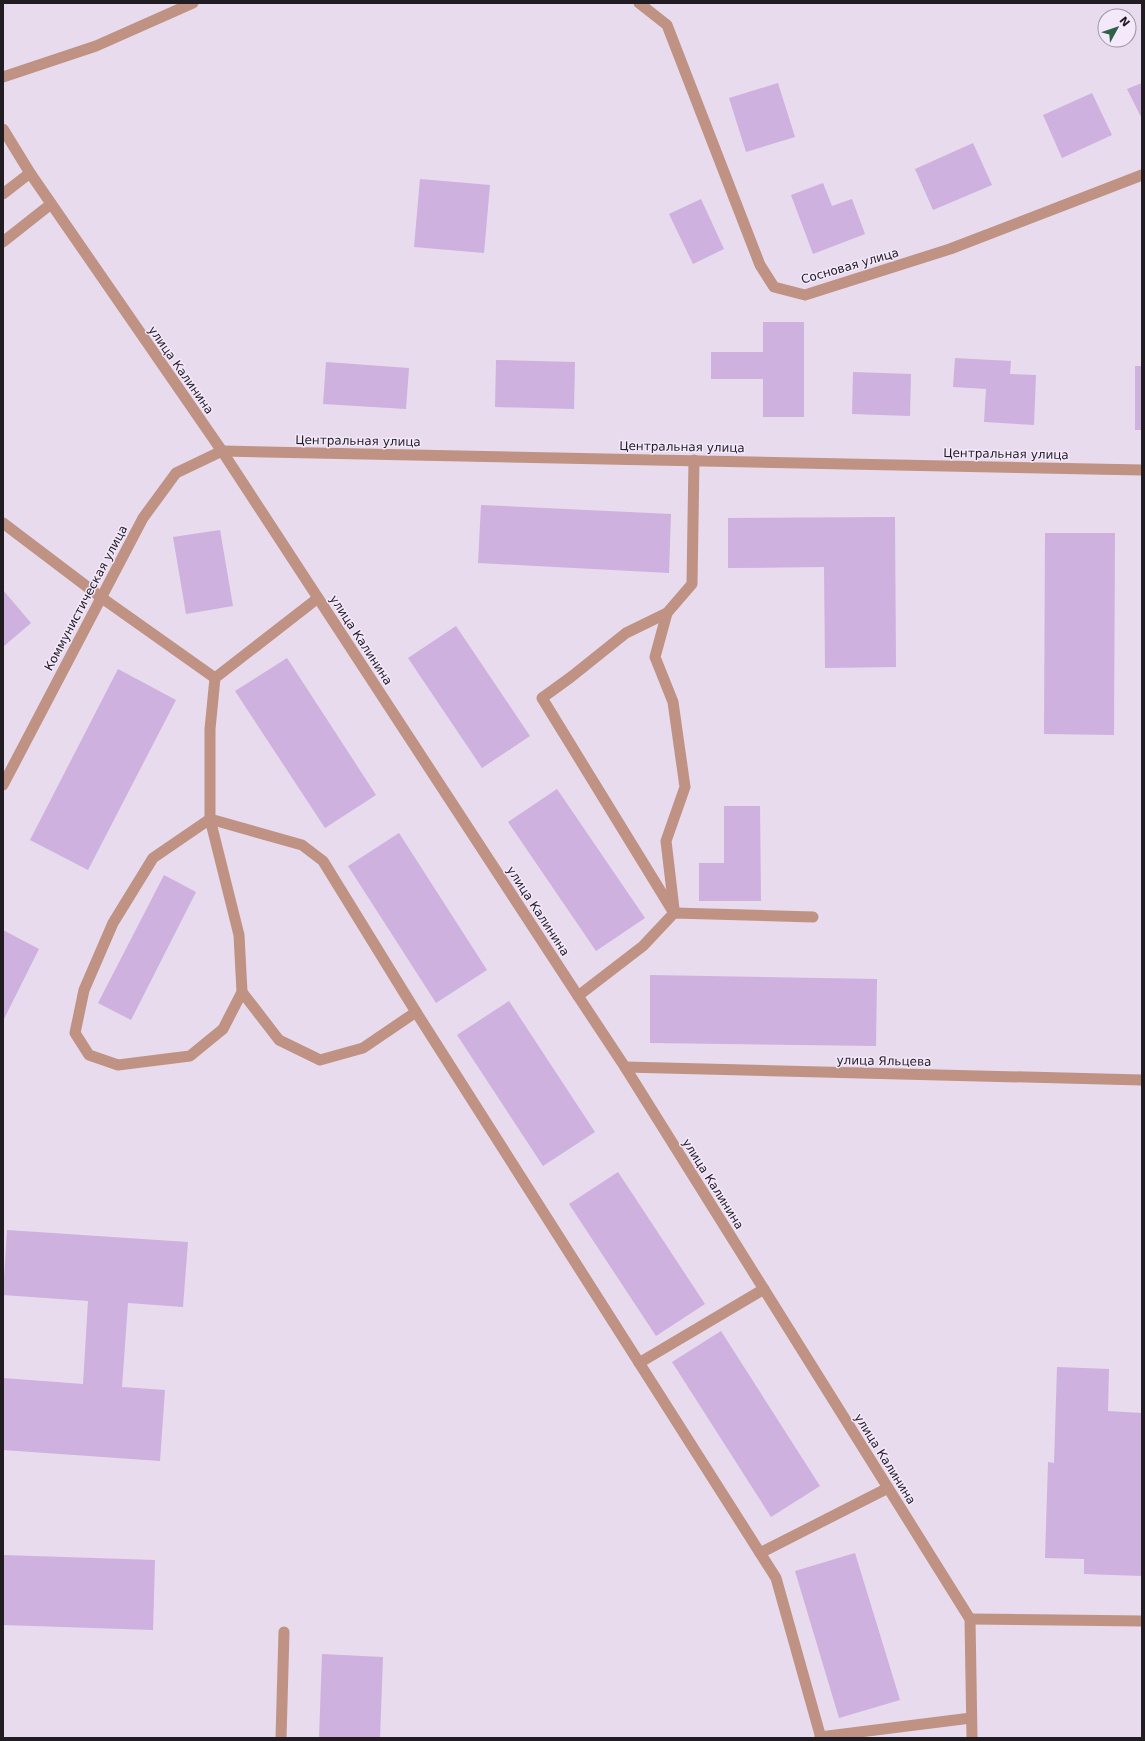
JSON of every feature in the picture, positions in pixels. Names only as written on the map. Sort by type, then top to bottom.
[{"type":"street","points":[[3,77],[96,46],[193,3]]},
{"type":"street","name":"Сосновая улица","points":[[639,3],[667,25],[760,265],[774,287],[805,295],[950,249],[1142,175]]},
{"type":"street","name":"улица Калинина","points":[[3,129],[30,174],[222,451],[625,1068],[970,1619]]},
{"type":"street","points":[[3,194],[30,174]]},
{"type":"street","points":[[3,242],[51,204]]},
{"type":"street","name":"Центральная улица","points":[[222,451],[1142,470]]},
{"type":"street","name":"Коммунистическая улица","points":[[3,785],[143,518],[176,473],[222,451]]},
{"type":"street","points":[[674,913],[542,698],[626,633],[667,613],[692,584],[694,460]]},
{"type":"street","points":[[3,523],[102,598],[215,678]]},
{"type":"street","points":[[210,819],[153,858],[113,922],[84,990],[75,1033],[89,1054],[118,1065],[190,1056],[223,1029],[242,992],[239,935],[210,819],[210,729],[215,678],[318,598]]},
{"type":"street","points":[[667,613],[655,657],[673,702],[685,787],[666,841],[674,913]]},
{"type":"street","points":[[210,819],[302,845],[323,861],[416,1012],[776,1578],[820,1737],[971,1718]]},
{"type":"street","points":[[578,996],[643,946],[674,913],[813,917]]},
{"type":"street","points":[[242,992],[279,1040],[320,1060],[363,1048],[416,1012]]},
{"type":"street","name":"улица Яльцева","points":[[625,1068],[1142,1080]]},
{"type":"street","points":[[638,1363],[764,1289]]},
{"type":"street","points":[[760,1553],[888,1488]]},
{"type":"street","points":[[972,1738],[970,1619],[1142,1621]]},
{"type":"street","points":[[281,1738],[284,1632]]},
{"type":"building","points":[[778,83],[795,137],[746,152],[729,98]]},
{"type":"building","points":[[1142,83],[1142,119],[1127,89]]},
{"type":"building","points":[[1092,93],[1112,135],[1062,158],[1043,115]]},
{"type":"building","points":[[973,143],[992,185],[933,210],[915,169]]},
{"type":"building","points":[[420,179],[490,185],[484,253],[414,247]]},
{"type":"building","points":[[823,183],[832,206],[852,199],[865,234],[813,254],[791,195]]},
{"type":"building","points":[[701,199],[724,249],[693,264],[669,214]]},
{"type":"building","points":[[763,322],[804,322],[804,417],[763,417],[763,379],[711,379],[711,352],[763,352]]},
{"type":"building","points":[[955,358],[1011,361],[1010,374],[1036,375],[1034,425],[984,422],[986,389],[953,387]]},
{"type":"building","points":[[496,360],[575,362],[574,409],[495,407]]},
{"type":"building","points":[[326,362],[409,368],[406,409],[323,404]]},
{"type":"building","points":[[1135,366],[1142,366],[1142,430],[1135,430]]},
{"type":"building","points":[[853,372],[911,374],[910,416],[852,414]]},
{"type":"building","points":[[481,505],[671,514],[669,573],[478,563]]},
{"type":"building","points":[[895,517],[896,667],[825,668],[824,567],[728,568],[728,518]]},
{"type":"building","points":[[220,530],[233,606],[186,614],[173,537]]},
{"type":"building","points":[[1045,533],[1115,533],[1114,735],[1044,734]]},
{"type":"building","points":[[3,590],[31,623],[3,647]]},
{"type":"building","points":[[456,626],[530,736],[482,768],[408,658]]},
{"type":"building","points":[[287,658],[376,795],[325,828],[235,691]]},
{"type":"building","points":[[118,669],[176,700],[88,870],[30,840]]},
{"type":"building","points":[[557,789],[645,918],[596,951],[508,822]]},
{"type":"building","points":[[724,806],[760,806],[761,901],[699,901],[699,863],[724,863]]},
{"type":"building","points":[[399,833],[487,970],[436,1003],[348,866]]},
{"type":"building","points":[[164,875],[196,892],[131,1020],[98,1003]]},
{"type":"building","points":[[3,930],[39,949],[3,1021]]},
{"type":"building","points":[[650,975],[877,979],[876,1046],[650,1043]]},
{"type":"building","points":[[509,1001],[595,1132],[543,1166],[457,1035]]},
{"type":"building","points":[[618,1172],[705,1304],[656,1336],[569,1204]]},
{"type":"building","points":[[7,1230],[188,1242],[183,1307],[128,1303],[122,1387],[165,1390],[160,1461],[3,1450],[3,1378],[83,1384],[88,1301],[3,1295]]},
{"type":"building","points":[[721,1331],[820,1486],[771,1517],[672,1362]]},
{"type":"building","points":[[1057,1367],[1109,1369],[1108,1411],[1142,1413],[1142,1576],[1084,1574],[1084,1559],[1045,1558],[1048,1462],[1054,1463]]},
{"type":"building","points":[[855,1553],[900,1700],[839,1718],[795,1571]]},
{"type":"building","points":[[3,1555],[155,1560],[153,1630],[3,1625]]},
{"type":"building","points":[[322,1654],[383,1657],[380,1738],[319,1738]]}]
